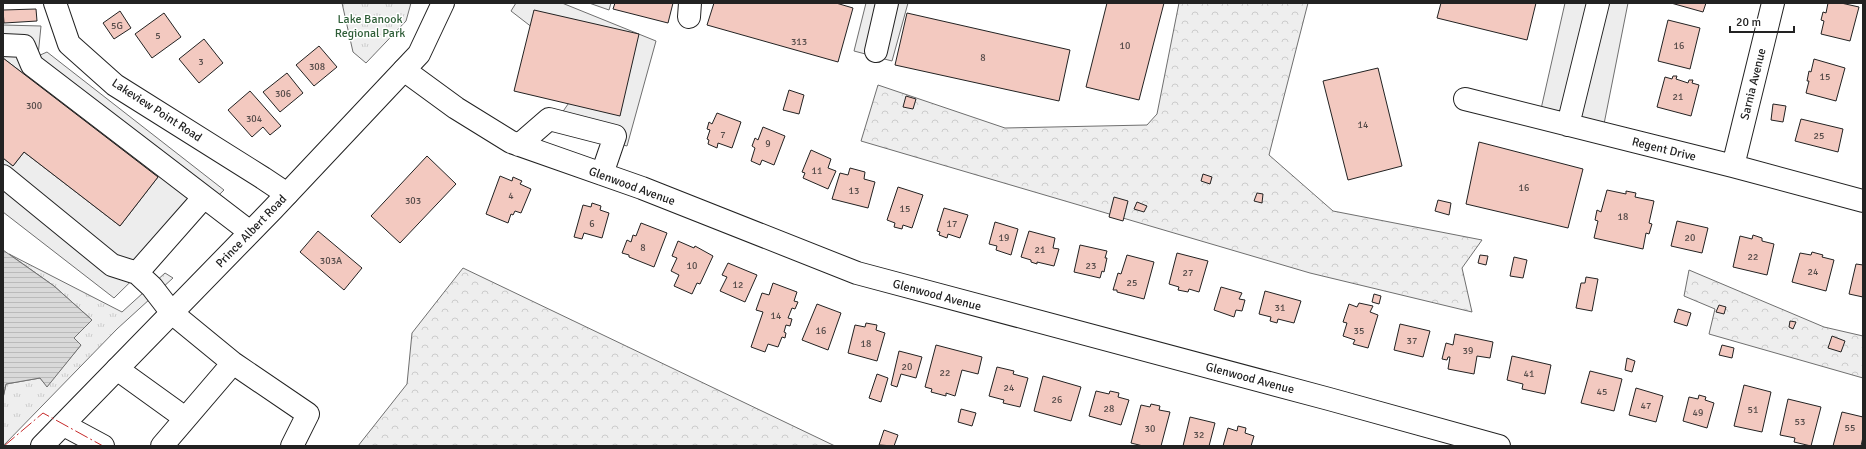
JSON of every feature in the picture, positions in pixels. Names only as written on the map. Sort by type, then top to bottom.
[{"type":"street","name":"Lakeview Point Road","points":[[55,3],[69,44],[115,85],[287,194]]},
{"type":"street","name":"Prince Albert Road","points":[[42,446],[287,194],[419,54],[443,3]]},
{"type":"street","points":[[876,51],[888,3]]},
{"type":"street","points":[[1568,125],[1598,3]]},
{"type":"street","name":"Sarnia Avenue","points":[[1733,166],[1773,3]]},
{"type":"street","points":[[3,45],[24,46],[32,64],[250,232]]},
{"type":"street","name":"Glenwood Avenue","points":[[404,70],[485,127],[519,145],[642,188],[856,273],[1329,399],[1499,446]]},
{"type":"street","name":"Regent Drive","points":[[1464,99],[1733,166],[1863,201]]},
{"type":"street","points":[[519,145],[549,118],[614,136],[602,174]]},
{"type":"street","points":[[3,176],[112,265],[137,273],[152,287],[172,313],[233,363],[308,414],[292,446]]},
{"type":"street","points":[[137,273],[204,197]]},
{"type":"street","points":[[162,446],[233,363]]},
{"type":"street","points":[[117,369],[185,418]]},
{"type":"street","points":[[64,424],[102,446]]},
{"type":"green space","name":"Lake Banook Regional Park","points":[[342,3],[411,3],[406,21],[366,63],[353,52]]},
{"type":"green space","points":[[1179,3],[1308,3],[1269,155],[1333,211],[1482,240],[1462,268],[1472,312],[1310,273],[861,141],[878,85],[1005,128],[1147,125],[1157,114]]},
{"type":"green space","points":[[9,254],[122,312],[165,273],[173,278],[117,329],[3,446],[3,398],[6,384],[40,378],[47,386],[81,345],[74,338],[92,320],[54,286]]},
{"type":"green space","points":[[463,268],[835,446],[358,446],[407,384],[412,333]]},
{"type":"green space","points":[[1689,270],[1824,327],[1863,336],[1863,378],[1709,334],[1715,309],[1684,296]]},
{"type":"shaded area","points":[[516,3],[562,3],[656,41],[627,146],[553,126],[590,72],[511,11]]},
{"type":"shaded area","points":[[589,3],[611,3],[609,10]]},
{"type":"shaded area","points":[[866,3],[908,3],[892,61],[854,51]]},
{"type":"shaded area","points":[[1565,3],[1628,3],[1604,124],[1541,109]]},
{"type":"shaded area","points":[[3,25],[41,26],[38,56],[47,52],[224,190],[114,298],[3,212],[3,158],[13,166],[24,152],[120,226],[158,177],[3,58]]},
{"type":"shaded area","points":[[3,250],[54,286],[92,320],[74,338],[81,345],[47,387],[40,378],[6,384],[3,398]]},
{"type":"building","points":[[615,3],[673,3],[668,23],[613,9]]},
{"type":"building","points":[[714,3],[836,3],[853,8],[838,62],[707,25]]},
{"type":"building","points":[[1107,3],[1164,3],[1139,100],[1086,87]]},
{"type":"building","points":[[1441,3],[1536,3],[1527,40],[1437,18]]},
{"type":"building","points":[[1671,3],[1706,3],[1703,12]]},
{"type":"building","points":[[1828,3],[1841,3],[1859,7],[1850,41],[1821,34],[1824,21],[1821,20],[1823,12],[1826,13]]},
{"type":"building","points":[[36,9],[37,21],[4,23],[3,10]]},
{"type":"building","points":[[534,10],[639,34],[620,116],[514,91]]},
{"type":"building","points":[[120,11],[131,28],[114,39],[103,23]]},
{"type":"building","points":[[164,13],[181,37],[152,58],[135,34]]},
{"type":"building","points":[[907,13],[1070,50],[1059,101],[895,65]]},
{"type":"building","points":[[1668,20],[1700,28],[1690,69],[1658,61]]},
{"type":"building","points":[[204,39],[223,63],[199,83],[179,59]]},
{"type":"building","points":[[319,46],[337,67],[314,86],[296,65]]},
{"type":"building","points":[[3,58],[158,177],[120,226],[24,152],[13,166],[3,158]]},
{"type":"building","points":[[1814,59],[1845,68],[1836,101],[1806,93],[1809,81],[1807,81],[1809,71],[1811,72]]},
{"type":"building","points":[[1378,68],[1402,166],[1348,180],[1323,81]]},
{"type":"building","points":[[287,73],[303,93],[280,112],[263,92]]},
{"type":"building","points":[[1673,76],[1677,76],[1676,79],[1688,83],[1689,80],[1693,80],[1692,83],[1699,85],[1691,116],[1657,107],[1665,77],[1672,79]]},
{"type":"building","points":[[789,90],[804,95],[799,114],[783,110]]},
{"type":"building","points":[[250,91],[281,126],[270,135],[263,127],[252,137],[228,110]]},
{"type":"building","points":[[906,96],[916,99],[913,109],[903,107]]},
{"type":"building","points":[[1773,104],[1786,106],[1783,122],[1771,120]]},
{"type":"building","points":[[717,113],[741,122],[732,148],[718,143],[717,148],[708,144],[709,140],[707,139],[710,130],[707,129],[709,122],[712,124]]},
{"type":"building","points":[[1801,119],[1843,129],[1838,152],[1795,141]]},
{"type":"building","points":[[763,127],[785,136],[774,165],[762,160],[760,165],[751,161],[755,148],[752,146],[755,138],[758,140]]},
{"type":"building","points":[[1479,142],[1583,169],[1568,228],[1466,204]]},
{"type":"building","points":[[811,150],[831,159],[828,168],[836,171],[828,189],[803,178],[805,173],[802,172]]},
{"type":"building","points":[[427,156],[456,184],[400,243],[371,216]]},
{"type":"building","points":[[850,168],[865,172],[864,179],[875,182],[868,208],[832,199],[840,173],[848,175]]},
{"type":"building","points":[[1203,174],[1212,177],[1210,184],[1201,181]]},
{"type":"building","points":[[500,176],[512,181],[513,177],[522,181],[520,184],[531,189],[521,213],[515,211],[513,215],[511,214],[508,223],[486,214]]},
{"type":"building","points":[[898,187],[923,195],[912,228],[903,225],[902,229],[894,227],[895,223],[887,220]]},
{"type":"building","points":[[1607,190],[1626,194],[1626,191],[1636,193],[1635,197],[1654,201],[1649,223],[1652,224],[1649,234],[1646,233],[1643,249],[1594,238],[1598,221],[1595,220],[1597,210],[1601,212]]},
{"type":"building","points":[[1257,193],[1263,194],[1262,203],[1254,201]]},
{"type":"building","points":[[1114,197],[1128,201],[1123,221],[1109,217]]},
{"type":"building","points":[[1438,200],[1451,203],[1449,215],[1435,211]]},
{"type":"building","points":[[1137,202],[1147,206],[1144,212],[1134,209]]},
{"type":"building","points":[[592,203],[601,206],[600,210],[609,213],[602,238],[584,233],[582,239],[574,237],[583,205],[591,207]]},
{"type":"building","points":[[944,208],[968,215],[960,238],[948,234],[947,238],[939,235],[940,232],[937,231]]},
{"type":"building","points":[[1677,221],[1708,228],[1702,253],[1671,246]]},
{"type":"building","points":[[995,222],[1018,229],[1011,255],[996,250],[997,246],[989,244]]},
{"type":"building","points":[[641,223],[667,233],[654,267],[622,253],[627,240],[631,242],[633,235],[636,236]]},
{"type":"building","points":[[318,231],[362,268],[344,290],[300,252]]},
{"type":"building","points":[[1029,231],[1055,238],[1053,248],[1059,249],[1054,266],[1037,262],[1037,264],[1031,262],[1031,260],[1021,257]]},
{"type":"building","points":[[1753,235],[1762,238],[1762,241],[1774,244],[1767,275],[1733,267],[1740,236],[1752,239]]},
{"type":"building","points":[[678,241],[694,248],[695,246],[713,256],[700,284],[697,283],[692,294],[674,286],[679,275],[671,271],[677,258],[672,256]]},
{"type":"building","points":[[1080,245],[1107,251],[1104,272],[1102,271],[1100,278],[1074,272]]},
{"type":"building","points":[[1812,252],[1823,255],[1822,257],[1834,260],[1826,291],[1792,282],[1800,253],[1811,255]]},
{"type":"building","points":[[1177,253],[1208,261],[1199,292],[1189,289],[1188,292],[1178,290],[1179,287],[1169,284]]},
{"type":"building","points":[[1127,255],[1154,262],[1144,299],[1113,290],[1118,273],[1121,274]]},
{"type":"building","points":[[1480,255],[1488,256],[1486,265],[1478,263]]},
{"type":"building","points":[[1514,257],[1527,260],[1523,278],[1510,276]]},
{"type":"building","points":[[728,263],[757,275],[745,302],[720,291],[727,277],[722,275]]},
{"type":"building","points":[[1856,264],[1863,265],[1863,297],[1849,294]]},
{"type":"building","points":[[1586,277],[1598,279],[1592,311],[1576,308],[1581,283],[1585,283]]},
{"type":"building","points":[[773,283],[797,292],[794,301],[798,302],[795,309],[792,308],[788,318],[792,319],[790,326],[786,325],[784,332],[786,333],[785,338],[782,337],[778,347],[768,344],[765,352],[751,347],[763,312],[756,310],[762,293],[769,295]]},
{"type":"building","points":[[1221,287],[1242,293],[1239,299],[1245,300],[1242,311],[1236,310],[1234,317],[1214,310]]},
{"type":"building","points":[[1265,291],[1301,301],[1294,323],[1278,319],[1277,323],[1270,321],[1271,317],[1259,314]]},
{"type":"building","points":[[1374,294],[1381,296],[1379,304],[1372,302]]},
{"type":"building","points":[[1359,303],[1373,306],[1370,312],[1378,315],[1368,348],[1353,344],[1355,340],[1343,336],[1347,323],[1343,322],[1349,304],[1357,307]]},
{"type":"building","points":[[817,304],[841,313],[828,350],[802,340]]},
{"type":"building","points":[[1719,305],[1726,307],[1724,314],[1716,312]]},
{"type":"building","points":[[1678,309],[1691,313],[1687,326],[1674,322]]},
{"type":"building","points":[[1790,321],[1796,322],[1793,329],[1789,327]]},
{"type":"building","points":[[866,323],[877,325],[876,330],[885,333],[877,361],[848,353],[855,325],[865,327]]},
{"type":"building","points":[[1400,324],[1430,331],[1423,357],[1394,350]]},
{"type":"building","points":[[1455,334],[1493,342],[1490,358],[1477,356],[1474,374],[1448,369],[1450,357],[1448,357],[1447,360],[1442,359],[1446,343],[1453,345]]},
{"type":"building","points":[[1832,336],[1845,341],[1841,352],[1828,348]]},
{"type":"building","points":[[936,345],[982,357],[978,374],[962,370],[955,396],[946,393],[946,396],[931,392],[932,389],[925,387]]},
{"type":"building","points":[[1722,345],[1734,348],[1732,358],[1719,355]]},
{"type":"building","points":[[899,351],[922,357],[916,378],[901,374],[897,387],[891,385]]},
{"type":"building","points":[[1512,356],[1551,365],[1545,394],[1522,389],[1523,384],[1507,380]]},
{"type":"building","points":[[1627,358],[1635,361],[1632,372],[1625,370]]},
{"type":"building","points":[[997,367],[1014,371],[1013,374],[1028,378],[1020,407],[1003,403],[1004,400],[989,396]]},
{"type":"building","points":[[1590,371],[1622,379],[1614,411],[1581,403]]},
{"type":"building","points":[[877,374],[888,378],[881,402],[869,398]]},
{"type":"building","points":[[1043,376],[1081,387],[1071,421],[1034,411]]},
{"type":"building","points":[[1744,385],[1771,392],[1762,432],[1734,426]]},
{"type":"building","points":[[1636,388],[1663,396],[1656,422],[1629,415]]},
{"type":"building","points":[[1096,391],[1109,394],[1110,391],[1119,393],[1118,397],[1129,400],[1121,425],[1089,416]]},
{"type":"building","points":[[1699,395],[1706,397],[1705,400],[1714,403],[1707,428],[1683,421],[1689,397],[1698,399]]},
{"type":"building","points":[[1788,399],[1821,407],[1811,446],[1794,442],[1795,438],[1780,435]]},
{"type":"building","points":[[1151,404],[1160,406],[1159,410],[1170,412],[1161,446],[1143,446],[1131,443],[1141,405],[1150,407]]},
{"type":"building","points":[[961,409],[976,413],[972,426],[958,422]]},
{"type":"building","points":[[1842,412],[1863,417],[1863,437],[1861,446],[1833,446]]},
{"type":"building","points":[[1190,417],[1215,423],[1209,446],[1183,446]]},
{"type":"building","points":[[1238,426],[1246,428],[1245,433],[1254,436],[1251,446],[1223,446],[1228,428],[1237,431]]},
{"type":"building","points":[[884,430],[898,435],[894,446],[879,445]]},
{"type":"power","points":[[4,446],[43,413],[103,446]]}]
